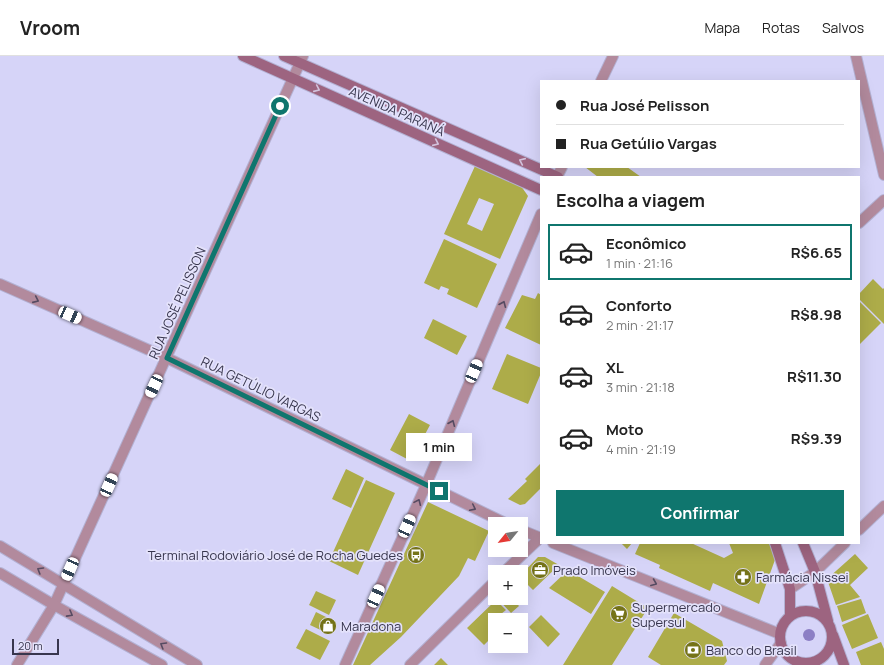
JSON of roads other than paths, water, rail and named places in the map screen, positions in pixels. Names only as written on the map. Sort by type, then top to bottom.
[{"type":"main road","name":"AVENIDA PARANÁ","points":[[243,56],[540,190]]},
{"type":"main road","name":"AVENIDA PARANÁ","points":[[284,56],[301,60],[556,176]]},
{"type":"main road","points":[[775,544],[790,588],[790,616]]},
{"type":"main road","points":[[803,544],[815,572],[829,623],[844,665]]},
{"type":"main road","points":[[829,623],[820,614],[814,611],[801,610],[795,612],[783,624],[780,638],[786,654],[797,661],[816,663],[824,657],[830,649],[833,635]]},
{"type":"street","points":[[601,80],[613,56]]},
{"type":"street","points":[[856,56],[884,175]]},
{"type":"street","name":"RUA JOSÉ PELISSON","points":[[17,665],[54,605],[64,584],[301,60]]},
{"type":"street","points":[[860,222],[884,200]]},
{"type":"street","points":[[345,665],[426,485],[540,216]]},
{"type":"street","name":"RUA GETÚLIO VARGAS","points":[[0,284],[167,358],[492,517]]},
{"type":"street","points":[[860,529],[884,506]]},
{"type":"street","points":[[528,533],[540,538]]},
{"type":"street","points":[[512,565],[540,539]]},
{"type":"street","points":[[555,544],[780,638],[765,665]]},
{"type":"street","points":[[790,588],[815,572],[844,544]]},
{"type":"street","points":[[0,546],[64,584],[185,662],[197,665]]},
{"type":"street","points":[[0,573],[162,665]]},
{"type":"street","points":[[410,665],[488,588]]},
{"type":"place","name":"Terminal Rodoviário José de Rocha Guedes","points":[[416,555]]},
{"type":"place","name":"Prado Imóveis","points":[[540,570]]},
{"type":"place","name":"Farmácia Nissei","points":[[743,577]]},
{"type":"place","name":"Supermercado Supersul","points":[[619,614]]},
{"type":"place","name":"Maradona","points":[[328,626]]},
{"type":"place","name":"Banco do Brasil","points":[[693,650]]}]
